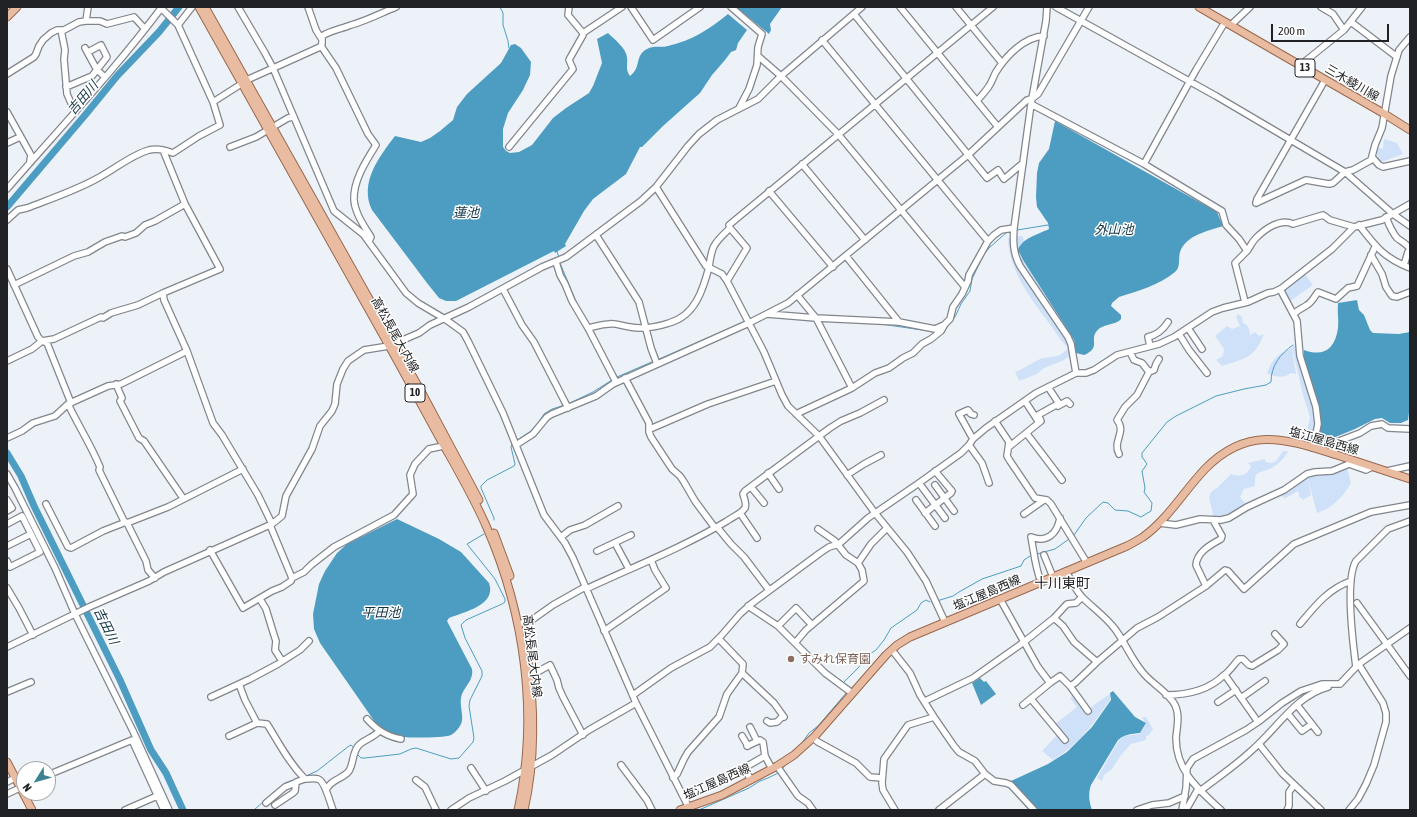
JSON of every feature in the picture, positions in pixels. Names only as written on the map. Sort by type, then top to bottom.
[{"type":"main road","points":[[7,17],[17,7]]},
{"type":"main road","name":"高松長尾大内線","points":[[199,7],[244,82]]},
{"type":"main road","name":"高松長尾大内線","points":[[205,7],[244,82],[446,445],[486,527],[506,581],[515,611],[521,641],[527,698],[528,768],[518,810]]},
{"type":"main road","name":"三木綾川線","points":[[1199,7],[1410,130]]},
{"type":"main road","name":"高松長尾大内線","points":[[391,344],[451,447],[490,525],[511,579],[522,623],[532,699],[524,810]]},
{"type":"main road","name":"塩江屋島西線","points":[[680,810],[689,809],[777,769],[813,738],[892,650],[910,637],[1128,546],[1159,523],[1204,470],[1216,458],[1231,449],[1248,442],[1265,439],[1282,440],[1314,448],[1410,479]]},
{"type":"main road","points":[[7,762],[15,778]]},
{"type":"street","points":[[86,21],[88,7]]},
{"type":"street","points":[[7,189],[105,77],[161,7],[178,25],[213,102],[220,125],[199,136],[173,153],[154,149],[147,151],[132,158],[97,179],[27,208],[18,210],[7,220]]},
{"type":"street","points":[[178,25],[192,7]]},
{"type":"street","points":[[238,7],[273,68],[334,211],[341,218],[354,226],[369,241],[406,293],[418,303],[463,332],[503,413],[544,515],[561,537],[573,558],[636,703],[689,809]]},
{"type":"street","points":[[308,7],[316,30],[321,38],[321,46],[336,68],[368,134],[376,145],[366,161],[355,189],[354,200],[357,212],[370,237],[369,241]]},
{"type":"street","points":[[321,38],[324,34],[332,30],[360,22],[396,7]]},
{"type":"street","points":[[570,7],[568,15],[583,32]]},
{"type":"street","points":[[509,147],[573,69],[569,60],[583,35],[583,32],[622,7]]},
{"type":"street","points":[[631,7],[653,40],[700,7]]},
{"type":"street","points":[[730,7],[762,34],[758,47],[757,65],[749,89],[739,108]]},
{"type":"street","points":[[7,647],[76,613],[155,578],[164,572],[210,550],[271,524],[282,516],[286,496],[312,449],[320,426],[333,408],[337,384],[345,364],[348,361],[364,350],[391,344],[419,333],[430,325],[445,319],[542,267],[558,260],[596,235],[641,201],[656,187],[699,134],[717,120],[758,99],[781,76],[862,7]]},
{"type":"street","points":[[900,7],[998,127]]},
{"type":"street","points":[[956,7],[1002,63]]},
{"type":"street","points":[[589,328],[608,324],[616,324],[630,328],[645,327],[669,323],[686,315],[692,310],[700,293],[713,247],[730,228],[729,225],[993,7]]},
{"type":"street","points":[[1047,7],[1044,36],[1032,101],[1013,238],[1016,257],[1020,266],[1068,337],[1071,344],[1076,373]]},
{"type":"street","points":[[1056,7],[1190,82],[1345,172],[1393,214],[1410,226]]},
{"type":"street","points":[[1032,101],[1038,94],[1089,7]]},
{"type":"street","points":[[1144,164],[1190,82],[1228,24],[1250,7]]},
{"type":"street","points":[[1321,7],[1333,14],[1344,30]]},
{"type":"street","points":[[1301,66],[1344,30],[1362,7]]},
{"type":"street","points":[[854,14],[987,178],[998,170],[1004,179],[1023,163]]},
{"type":"street","points":[[7,74],[34,57],[43,40],[51,32],[64,30],[79,22],[100,21],[107,24],[134,17],[144,30]]},
{"type":"street","points":[[1351,22],[1397,57]]},
{"type":"street","points":[[61,30],[65,50],[64,59],[67,94],[75,112]]},
{"type":"street","points":[[977,101],[989,86],[1002,63],[1018,47],[1029,39],[1044,36]]},
{"type":"street","points":[[1325,80],[1256,203],[1306,180],[1329,184],[1332,183],[1345,172],[1367,163],[1372,157],[1382,128],[1383,113],[1391,76],[1400,47],[1410,37]]},
{"type":"street","points":[[822,40],[988,241]]},
{"type":"street","points":[[66,87],[92,76],[97,70],[108,57],[101,45],[86,50],[97,70],[105,77]]},
{"type":"street","points":[[213,102],[244,82],[321,46]]},
{"type":"street","points":[[758,56],[781,76],[838,134],[964,286]]},
{"type":"street","points":[[516,445],[533,434],[547,417],[596,396],[616,382],[749,323],[788,303],[968,155],[1027,100],[1032,101],[1144,164],[1222,211],[1226,225],[1239,239],[1247,251]]},
{"type":"street","points":[[7,112],[20,138],[31,155],[29,164]]},
{"type":"street","points":[[230,147],[256,137],[288,118],[293,117]]},
{"type":"street","points":[[7,143],[20,138]]},
{"type":"street","points":[[7,361],[32,349],[42,341],[54,339],[90,321],[138,305],[220,269],[185,204],[163,150]]},
{"type":"street","points":[[1372,157],[1379,165],[1383,167],[1410,161]]},
{"type":"street","points":[[802,164],[865,240]]},
{"type":"street","points":[[656,187],[708,268],[722,274],[727,281],[764,352],[788,406],[819,436],[875,513],[907,552],[926,581],[945,622]]},
{"type":"street","points":[[769,191],[833,267]]},
{"type":"street","points":[[14,285],[74,256],[88,252],[105,242],[136,233],[145,225],[185,204]]},
{"type":"street","points":[[633,695],[671,668],[710,647],[748,606],[829,547],[839,544],[875,513],[919,483],[969,445],[973,439],[995,421],[1036,393],[1076,373],[1086,373],[1118,355],[1159,344],[1179,334],[1212,312],[1280,289],[1289,284],[1332,249],[1357,226],[1386,218],[1410,204]]},
{"type":"street","points":[[1245,302],[1235,262],[1247,251],[1255,239],[1270,227],[1280,223],[1289,222],[1293,224],[1323,215],[1330,220],[1357,226],[1375,246],[1391,260],[1407,266],[1408,252],[1410,249],[1408,245],[1398,238],[1392,231],[1386,218]]},
{"type":"street","points":[[727,281],[747,248],[730,228]]},
{"type":"street","points":[[796,414],[852,388],[875,373],[888,368],[913,353],[941,331],[950,319],[953,307],[962,294],[969,275],[988,241],[994,234],[1001,230],[1014,228]]},
{"type":"street","points":[[596,235],[639,302],[651,348],[657,364]]},
{"type":"street","points":[[1294,314],[1297,310],[1310,303],[1318,292],[1336,299],[1348,288],[1357,286],[1375,246]]},
{"type":"street","points":[[1371,255],[1382,274],[1386,287],[1392,296],[1397,297],[1410,292]]},
{"type":"street","points":[[846,256],[899,322]]},
{"type":"street","points":[[558,260],[560,275],[572,301],[589,328],[616,382]]},
{"type":"street","points":[[7,270],[38,337],[46,343],[69,403],[100,467],[99,470],[146,561],[148,570],[155,578]]},
{"type":"street","points":[[503,289],[522,325],[534,342],[568,408]]},
{"type":"street","points":[[1280,289],[1297,321],[1300,356],[1316,407],[1318,424],[1314,448]]},
{"type":"street","points":[[163,293],[164,300],[187,351],[214,423],[258,495],[292,578]]},
{"type":"street","points":[[797,295],[816,318],[852,388]]},
{"type":"street","points":[[767,314],[899,322],[935,328],[944,325]]},
{"type":"street","points":[[1150,346],[1148,337],[1157,334],[1168,322]]},
{"type":"street","points":[[1188,328],[1202,349]]},
{"type":"street","points":[[1179,334],[1189,350],[1207,373]]},
{"type":"street","points":[[7,438],[22,431],[33,423],[55,416],[69,403],[108,386],[121,384],[187,351]]},
{"type":"street","points":[[1130,352],[1134,360],[1142,363],[1149,372]]},
{"type":"street","points":[[1118,454],[1118,437],[1121,431],[1120,425],[1116,420],[1125,407],[1137,395],[1149,372],[1154,370],[1160,359]]},
{"type":"street","points":[[625,378],[649,423],[649,432],[651,437],[672,469],[680,476],[695,501],[716,528],[744,557],[769,590]]},
{"type":"street","points":[[650,429],[708,404],[776,381]]},
{"type":"street","points":[[116,384],[122,398],[120,401],[139,438],[144,441],[183,498]]},
{"type":"street","points":[[1048,387],[1058,406]]},
{"type":"street","points":[[522,623],[529,622],[553,605],[586,588],[651,560],[716,528],[740,513],[745,508],[746,504],[743,494],[768,473],[841,421],[884,400]]},
{"type":"street","points":[[1025,401],[1040,423]]},
{"type":"street","points":[[1010,446],[1042,421],[1038,415],[1056,405],[1058,406],[1068,401],[1070,404]]},
{"type":"street","points":[[973,439],[959,414],[968,410],[974,415]]},
{"type":"street","points":[[995,421],[1008,439],[1010,446],[1007,456],[1010,461],[1035,498],[1047,500],[1051,504],[1087,563]]},
{"type":"street","points":[[1333,454],[1339,441],[1360,433],[1371,426],[1382,424],[1388,428],[1410,429]]},
{"type":"street","points":[[1027,434],[1062,480]]},
{"type":"street","points":[[210,550],[243,608],[272,591],[282,587],[292,578],[304,572],[334,547],[397,513],[413,494],[410,474],[415,464],[429,449],[446,445]]},
{"type":"street","points":[[969,445],[982,462],[989,482]]},
{"type":"street","points":[[847,475],[881,455]]},
{"type":"street","points":[[1159,523],[1176,525],[1200,519],[1213,520],[1229,518],[1247,507],[1284,490],[1307,474],[1332,471],[1349,464],[1366,470],[1372,467]]},
{"type":"street","points":[[1387,471],[1410,466]]},
{"type":"street","points":[[46,504],[68,547],[71,548],[103,531],[150,514],[243,469]]},
{"type":"street","points":[[925,513],[952,491],[935,471]]},
{"type":"street","points":[[768,473],[779,489]]},
{"type":"street","points":[[7,474],[55,568],[169,810]]},
{"type":"street","points":[[919,483],[945,518]]},
{"type":"street","points":[[935,485],[954,510]]},
{"type":"street","points":[[751,487],[764,503]]},
{"type":"street","points":[[1024,514],[1044,499]]},
{"type":"street","points":[[7,500],[12,508],[7,511]]},
{"type":"street","points":[[916,500],[935,526]]},
{"type":"street","points":[[1070,686],[1137,628],[1158,617],[1206,586],[1225,570],[1228,571],[1244,589],[1294,544],[1371,512],[1410,504]]},
{"type":"street","points":[[561,537],[570,530],[586,525],[618,506]]},
{"type":"street","points":[[740,513],[757,538]]},
{"type":"street","points":[[7,524],[22,516],[40,552],[10,567],[7,561]]},
{"type":"street","points":[[1041,582],[1035,564],[1031,537],[1044,539],[1050,536],[1055,532],[1060,518]]},
{"type":"street","points":[[1206,586],[1196,563],[1202,552],[1221,539],[1222,536],[1213,520]]},
{"type":"street","points":[[1349,810],[1358,800],[1374,765],[1386,722],[1386,713],[1382,703],[1357,666],[1352,630],[1351,581],[1353,567],[1356,561],[1388,530],[1394,526],[1410,521]]},
{"type":"street","points":[[858,563],[871,544],[887,528]]},
{"type":"street","points":[[795,643],[812,625],[864,581],[862,570],[858,563],[842,551],[839,544],[818,529]]},
{"type":"street","points":[[7,546],[31,534]]},
{"type":"street","points":[[597,551],[631,535]]},
{"type":"street","points":[[615,543],[629,569]]},
{"type":"street","points":[[1044,555],[1053,577]]},
{"type":"street","points":[[604,631],[666,588],[651,560]]},
{"type":"street","points":[[1066,572],[1082,597],[1112,625],[1140,670],[1172,700],[1177,710],[1177,747],[1186,776],[1221,810]]},
{"type":"street","points":[[1300,624],[1323,597],[1343,584],[1351,581]]},
{"type":"street","points":[[7,588],[33,634]]},
{"type":"street","points":[[925,701],[973,678],[1024,642],[1054,618],[1067,604],[1076,603],[1082,597]]},
{"type":"street","points":[[260,599],[266,609],[276,640],[275,650],[282,661]]},
{"type":"street","points":[[1000,599],[1038,667],[1050,684]]},
{"type":"street","points":[[1357,603],[1410,676]]},
{"type":"street","points":[[748,606],[778,626],[825,673],[852,693]]},
{"type":"street","points":[[778,626],[796,608],[812,625]]},
{"type":"street","points":[[1054,618],[1063,626],[1074,642],[1097,662]]},
{"type":"street","points":[[1186,810],[1199,790],[1259,744],[1297,705],[1320,689],[1340,684],[1357,666],[1410,628]]},
{"type":"street","points":[[1166,695],[1177,695],[1204,689],[1225,675],[1239,658],[1243,659],[1252,666],[1278,650],[1284,644],[1276,634]]},
{"type":"street","points":[[673,778],[677,774],[688,752],[718,717],[727,694],[742,673],[743,664],[719,639]]},
{"type":"street","points":[[210,697],[239,684],[282,661],[300,650],[309,641]]},
{"type":"street","points":[[892,650],[910,673],[920,695],[959,752],[975,761],[985,774],[994,781],[1011,785],[1034,810]]},
{"type":"street","points":[[530,676],[550,665],[558,680],[559,688],[563,697],[583,734]]},
{"type":"street","points":[[742,673],[774,703],[783,716],[777,722],[770,723],[767,721]]},
{"type":"street","points":[[1225,675],[1258,722]]},
{"type":"street","points":[[1023,706],[1060,676],[1072,688],[1088,711]]},
{"type":"street","points":[[1241,698],[1265,681]]},
{"type":"street","points":[[7,692],[31,682]]},
{"type":"street","points":[[239,684],[245,700],[257,723]]},
{"type":"street","points":[[1182,810],[1185,796],[1186,776],[1193,759],[1258,722],[1282,702],[1301,691],[1322,684],[1340,684]]},
{"type":"street","points":[[1218,702],[1236,690]]},
{"type":"street","points":[[1031,699],[1065,740]]},
{"type":"street","points":[[451,810],[459,808],[469,798],[486,791],[552,755],[583,734],[636,703]]},
{"type":"street","points":[[1297,705],[1318,732]]},
{"type":"street","points":[[1288,714],[1302,731],[1312,724]]},
{"type":"street","points":[[895,810],[883,790],[882,778],[884,759],[908,725],[934,717]]},
{"type":"street","points":[[367,719],[379,731],[389,736],[401,739]]},
{"type":"street","points":[[229,736],[257,723],[267,724],[293,766],[304,778]]},
{"type":"street","points":[[750,727],[757,741]]},
{"type":"street","points":[[326,790],[328,785],[349,771],[355,752],[360,743],[377,734],[379,731]]},
{"type":"street","points":[[742,736],[748,746],[760,740],[764,742],[765,756],[798,796],[808,802],[813,810]]},
{"type":"street","points":[[813,738],[856,762],[870,777],[882,778]]},
{"type":"street","points":[[56,772],[132,740],[164,810]]},
{"type":"street","points":[[1259,744],[1282,773],[1321,810]]},
{"type":"street","points":[[751,780],[744,768],[765,756]]},
{"type":"street","points":[[621,765],[647,800],[652,810]]},
{"type":"street","points":[[471,768],[486,791]]},
{"type":"street","points":[[939,810],[985,774]]},
{"type":"street","points":[[7,782],[15,778]]},
{"type":"street","points":[[266,803],[285,787],[304,778],[317,778],[321,780],[326,790],[333,810]]},
{"type":"street","points":[[416,780],[425,787],[436,810]]},
{"type":"street","points":[[271,799],[275,806],[295,791],[295,783]]},
{"type":"street","points":[[1287,810],[1289,806],[1289,792],[1294,785]]},
{"type":"street","points":[[125,810],[157,796]]},
{"type":"street","points":[[1137,810],[1152,805],[1169,803],[1185,796]]},
{"type":"shaded area","points":[[1384,139],[1397,143],[1403,154],[1379,163],[1376,147],[1383,149]]},
{"type":"shaded area","points":[[1022,236],[1025,241],[1021,244],[1019,254],[1073,338],[1076,353],[1067,347],[1061,340],[1022,284],[1012,262],[1008,239],[1010,237]]},
{"type":"shaded area","points":[[1304,273],[1313,285],[1289,302],[1283,290]]},
{"type":"shaded area","points":[[1238,314],[1242,317],[1243,323],[1248,326],[1250,335],[1255,332],[1259,336],[1264,334],[1261,342],[1253,353],[1243,359],[1222,366],[1216,360],[1223,356],[1224,349],[1215,336],[1227,326],[1232,329],[1240,326],[1236,317]]},
{"type":"shaded area","points":[[1295,345],[1304,350],[1303,356],[1320,413],[1319,443],[1317,445],[1308,441],[1307,431],[1310,418],[1292,347]]},
{"type":"shaded area","points":[[1292,348],[1296,374],[1291,373],[1279,377],[1267,373],[1271,364],[1276,358],[1283,352]]},
{"type":"shaded area","points":[[1067,349],[1070,351],[1070,356],[1044,368],[1037,374],[1019,381],[1015,372],[1038,360],[1060,355]]},
{"type":"shaded area","points":[[1283,451],[1288,451],[1282,460],[1270,469],[1258,473],[1255,477],[1255,486],[1244,489],[1240,497],[1245,503],[1236,513],[1228,517],[1214,518],[1209,498],[1211,492],[1231,474],[1245,474],[1251,466],[1248,463],[1265,459],[1266,462],[1272,463],[1276,461]]},
{"type":"shaded area","points":[[1347,467],[1351,483],[1348,488],[1332,505],[1317,513],[1307,476]]},
{"type":"shaded area","points":[[1307,476],[1311,495],[1303,500],[1300,498],[1298,491],[1284,499],[1283,496],[1281,497],[1279,494]]},
{"type":"shaded area","points":[[1110,694],[1110,700],[1098,717],[1085,733],[1062,754],[1053,760],[1042,751],[1061,731],[1055,724],[1077,707],[1070,698],[1075,695],[1087,711]]},
{"type":"shaded area","points":[[1142,717],[1146,717],[1153,729],[1149,735],[1146,736],[1146,740],[1131,744],[1121,755],[1112,769],[1104,775],[1102,781],[1097,778],[1119,740],[1124,736],[1140,734],[1146,724]]},
{"type":"water","points":[[736,7],[782,7],[770,24],[771,30],[769,34]]},
{"type":"water","name":"蓮池","points":[[728,14],[747,30],[738,43],[736,50],[731,52],[712,75],[700,93],[642,147],[640,147],[626,174],[593,199],[584,211],[565,244],[566,246],[555,253],[554,251],[456,301],[446,301],[439,298],[372,210],[368,190],[369,180],[377,162],[395,136],[421,142],[440,131],[453,120],[457,107],[467,94],[501,63],[511,45],[515,44],[521,48],[531,62],[530,75],[523,90],[508,113],[503,129],[503,147],[510,153],[519,152],[532,145],[553,118],[589,93],[602,63],[597,39],[608,33],[619,44],[626,54],[627,69],[630,76],[636,69],[639,58],[647,49],[652,47],[668,46],[685,41],[707,30]]},
{"type":"water","name":"外山池","points":[[1055,121],[1217,212],[1223,226],[1198,234],[1187,241],[1180,252],[1177,270],[1169,277],[1148,287],[1119,297],[1112,303],[1111,306],[1121,315],[1121,319],[1099,329],[1094,335],[1094,347],[1084,355],[1076,353],[1074,340],[1018,250],[1027,239],[1049,229],[1048,223],[1037,207],[1037,173],[1039,163],[1049,149]]},
{"type":"water","points":[[1357,300],[1359,310],[1364,315],[1370,330],[1373,333],[1399,334],[1410,332],[1410,405],[1408,420],[1401,423],[1390,423],[1382,418],[1375,419],[1333,438],[1333,442],[1324,444],[1319,443],[1320,413],[1303,356],[1304,350],[1317,353],[1327,350],[1334,342],[1338,328],[1338,303]]},
{"type":"water","name":"平田池","points":[[397,519],[439,539],[461,552],[489,583],[490,591],[484,602],[470,610],[449,618],[447,621],[472,669],[472,676],[461,698],[461,724],[454,733],[447,736],[427,738],[402,737],[392,734],[377,725],[320,643],[314,629],[313,614],[319,584],[325,571],[337,553],[347,544]]},
{"type":"water","points":[[980,678],[984,682],[986,681],[996,694],[981,705],[972,683]]},
{"type":"water","points":[[1113,691],[1135,717],[1146,723],[1140,733],[1126,735],[1118,740],[1091,785],[1089,798],[1092,810],[1038,810],[1011,781],[1048,764],[1067,752],[1092,727],[1111,700],[1110,693]]},
{"type":"waterway","name":"吉田川","points":[[7,207],[117,76],[159,32],[179,7]]},
{"type":"waterway","points":[[500,7],[503,13],[503,25],[509,48]]},
{"type":"waterway","points":[[1017,230],[1048,225]]},
{"type":"waterway","points":[[946,327],[955,317],[961,304],[970,291],[972,279],[984,254],[1007,232]]},
{"type":"waterway","points":[[557,251],[559,258]]},
{"type":"waterway","points":[[560,263],[578,306]]},
{"type":"waterway","points":[[749,320],[759,316]]},
{"type":"waterway","points":[[802,320],[814,321]]},
{"type":"waterway","points":[[657,360],[746,321]]},
{"type":"waterway","points":[[852,322],[881,324],[936,332]]},
{"type":"waterway","points":[[1074,535],[1086,518],[1103,502],[1108,503],[1115,510],[1128,511],[1141,517],[1151,511],[1152,503],[1144,492],[1145,488],[1142,471],[1147,464],[1142,457],[1142,453],[1167,422],[1216,396],[1266,385],[1271,382],[1271,376],[1277,361],[1280,356],[1293,345]]},
{"type":"waterway","points":[[617,377],[654,361]]},
{"type":"waterway","points":[[568,404],[593,392],[612,380]]},
{"type":"waterway","points":[[516,441],[531,431],[544,414],[552,409],[565,405]]},
{"type":"waterway","points":[[494,520],[481,486],[487,480],[514,466],[515,464],[511,447],[512,444]]},
{"type":"waterway","name":"吉田川","points":[[7,453],[21,476],[34,506],[120,680],[151,750],[166,773],[183,810]]},
{"type":"waterway","points":[[356,753],[361,758],[365,758],[400,754],[416,748],[451,759],[459,758],[473,742],[474,738],[469,706],[470,700],[482,676],[482,671],[465,638],[461,625],[466,620],[505,602],[495,579],[467,544],[484,534]]},
{"type":"waterway","points":[[1037,554],[1055,549],[1069,539]]},
{"type":"waterway","points":[[937,601],[953,596],[982,579],[1021,566],[1024,560],[1030,556]]},
{"type":"waterway","points":[[843,683],[858,668],[867,656],[876,650],[891,628],[917,610],[921,603],[926,600],[930,602]]},
{"type":"waterway","points":[[802,743],[809,733],[818,726],[847,692]]},
{"type":"waterway","points":[[306,776],[317,771],[349,746],[351,745],[354,748]]},
{"type":"waterway","points":[[790,754],[795,749]]},
{"type":"waterway","points":[[782,769],[786,764]]},
{"type":"waterway","points":[[699,810],[749,788],[778,773]]},
{"type":"waterway","points":[[281,787],[285,783],[296,779]]},
{"type":"waterway","points":[[254,810],[263,802]]},
{"type":"place","name":"すみれ保育園","points":[[791,659]]},
{"type":"district","name":"十川東町","points":[[1062,584]]}]
